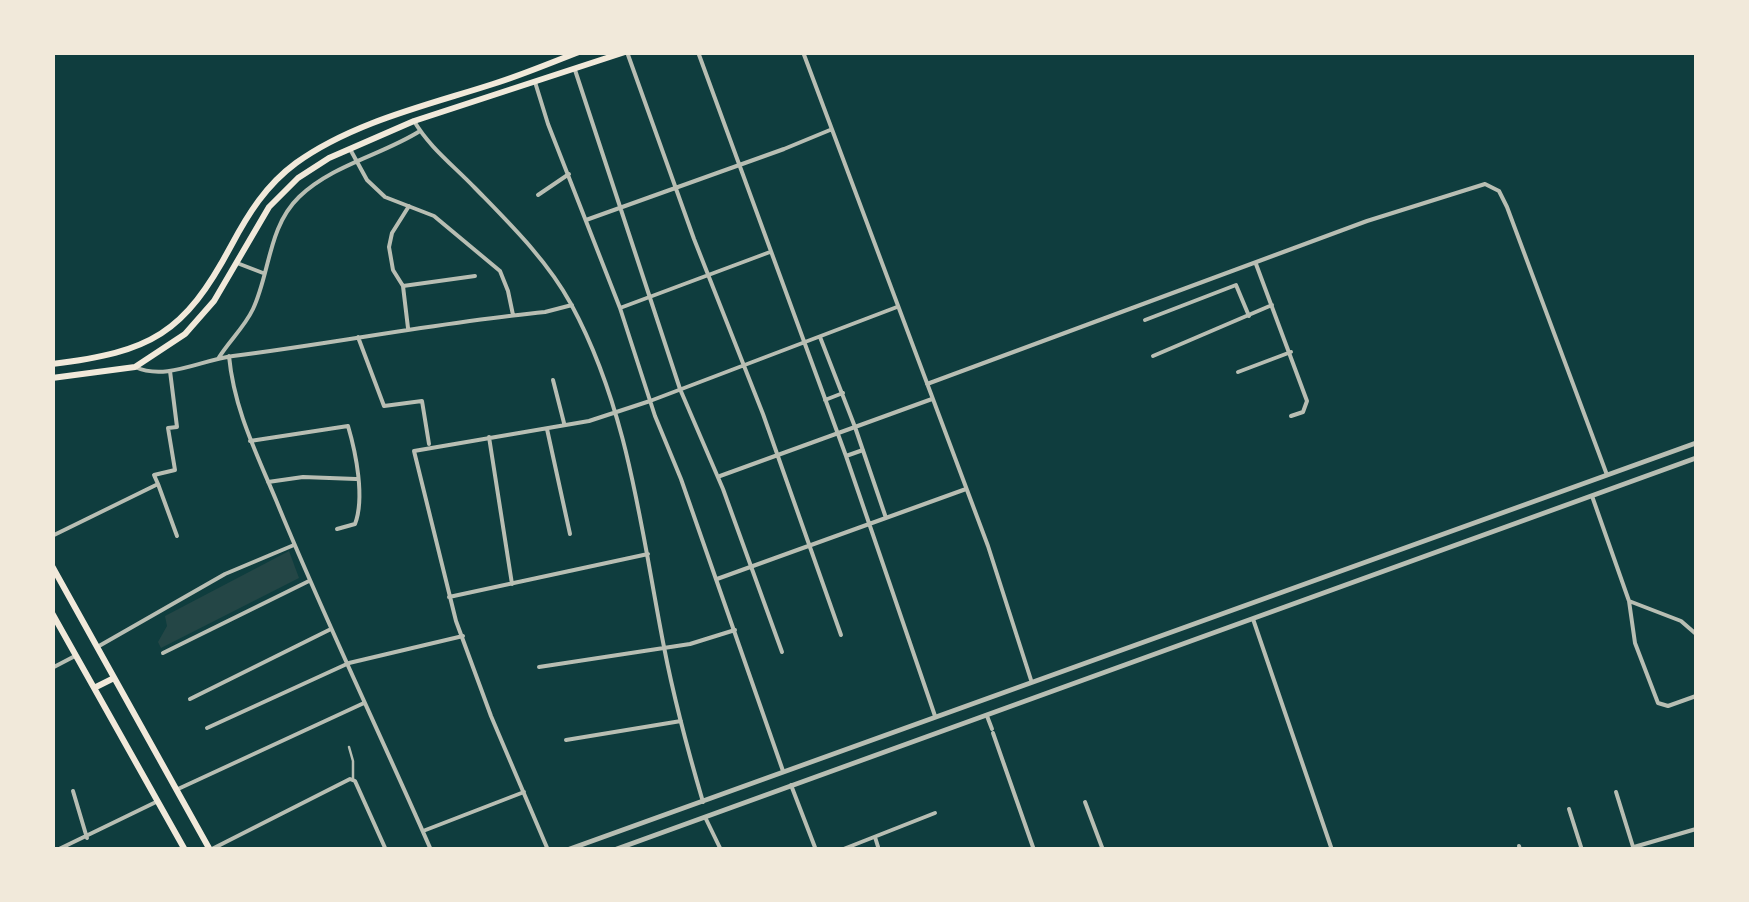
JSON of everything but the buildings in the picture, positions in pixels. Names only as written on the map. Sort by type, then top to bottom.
[{"type":"main road","points":[[52,364],[112,355],[163,335],[198,301],[260,197],[280,176],[324,146],[579,52]]},
{"type":"main road","points":[[587,52],[590,63]]},
{"type":"main road","points":[[52,378],[135,367],[169,346],[214,301],[269,207],[298,178],[329,158],[414,120],[626,52]]},
{"type":"main road","points":[[368,127],[372,138]]},
{"type":"main road","points":[[52,566],[210,850]]},
{"type":"main road","points":[[52,613],[185,850]]},
{"type":"main road","points":[[94,688],[114,678]]},
{"type":"street","points":[[626,52],[841,634]]},
{"type":"street","points":[[698,52],[846,456],[936,716]]},
{"type":"street","points":[[804,52],[988,546],[1031,680]]},
{"type":"street","points":[[574,70],[680,389],[718,476],[782,652]]},
{"type":"street","points":[[535,82],[620,308],[783,771]]},
{"type":"street","points":[[414,120],[436,152],[535,251],[572,305],[616,413],[630,460],[664,646],[703,802]]},
{"type":"street","points":[[586,220],[831,129]]},
{"type":"street","points":[[218,359],[252,310],[289,208],[301,195],[337,172],[420,131]]},
{"type":"street","points":[[350,148],[378,192],[434,216],[500,271],[512,316]]},
{"type":"street","points":[[329,158],[337,172]]},
{"type":"street","points":[[538,195],[570,174]]},
{"type":"street","points":[[928,384],[1479,184],[1499,191],[1508,207],[1607,475]]},
{"type":"street","points":[[408,206],[392,233],[389,247],[394,270],[403,286],[408,330]]},
{"type":"street","points":[[620,308],[771,252]]},
{"type":"street","points":[[237,263],[263,273]]},
{"type":"street","points":[[1256,264],[1307,400],[1303,412],[1291,416]]},
{"type":"street","points":[[403,286],[475,276]]},
{"type":"street","points":[[1144,320],[1236,285],[1248,316]]},
{"type":"street","points":[[135,367],[148,372],[170,370],[229,356],[572,305]]},
{"type":"street","points":[[1153,356],[1272,305]]},
{"type":"street","points":[[548,850],[491,716],[449,597],[414,451],[616,413],[896,306]]},
{"type":"street","points":[[820,337],[856,426],[886,518]]},
{"type":"street","points":[[358,338],[384,406],[422,402],[429,446]]},
{"type":"street","points":[[1238,372],[1291,352]]},
{"type":"street","points":[[229,356],[233,390],[250,442],[431,850]]},
{"type":"street","points":[[170,370],[177,427],[168,428],[175,469],[154,475],[178,536]]},
{"type":"street","points":[[553,380],[564,425]]},
{"type":"street","points":[[825,400],[843,393]]},
{"type":"street","points":[[718,476],[932,399]]},
{"type":"street","points":[[250,442],[346,426],[356,478],[357,522],[337,529]]},
{"type":"street","points":[[547,428],[570,534]]},
{"type":"street","points":[[490,436],[512,584]]},
{"type":"street","points":[[567,850],[1696,443]]},
{"type":"street","points":[[846,456],[863,450]]},
{"type":"street","points":[[614,850],[1696,458]]},
{"type":"street","points":[[268,482],[303,477],[356,478]]},
{"type":"street","points":[[52,536],[158,484]]},
{"type":"street","points":[[717,579],[966,489]]},
{"type":"street","points":[[1592,496],[1629,601],[1635,643],[1658,703],[1664,707],[1696,696]]},
{"type":"street","points":[[96,648],[226,574],[294,545]]},
{"type":"street","points":[[449,597],[648,554]]},
{"type":"street","points":[[1337,573],[1342,586]]},
{"type":"street","points":[[163,653],[309,580]]},
{"type":"street","points":[[1629,601],[1681,621],[1696,634]]},
{"type":"street","points":[[1253,618],[1332,850]]},
{"type":"street","points":[[190,699],[331,629]]},
{"type":"street","points":[[539,667],[690,644],[735,630]]},
{"type":"street","points":[[207,728],[349,664],[463,636]]},
{"type":"street","points":[[52,668],[76,656]]},
{"type":"street","points":[[178,789],[365,702]]},
{"type":"street","points":[[987,716],[1034,850]]},
{"type":"street","points":[[566,740],[681,721]]},
{"type":"street","points":[[210,850],[353,780],[386,850]]},
{"type":"street","points":[[792,785],[816,850]]},
{"type":"street","points":[[73,791],[87,838]]},
{"type":"street","points":[[423,831],[524,792]]},
{"type":"street","points":[[1616,792],[1634,848],[1696,829]]},
{"type":"street","points":[[57,850],[157,801]]},
{"type":"street","points":[[1086,802],[1103,850]]},
{"type":"street","points":[[1569,809],[1582,850]]},
{"type":"street","points":[[840,850],[936,813]]},
{"type":"street","points":[[705,817],[721,850]]},
{"type":"street","points":[[875,837],[879,850]]},
{"type":"lane","points":[[348,747],[353,780]]},
{"type":"shaded area","points":[[289,551],[299,578],[161,648],[158,642],[167,626],[165,616]]}]
